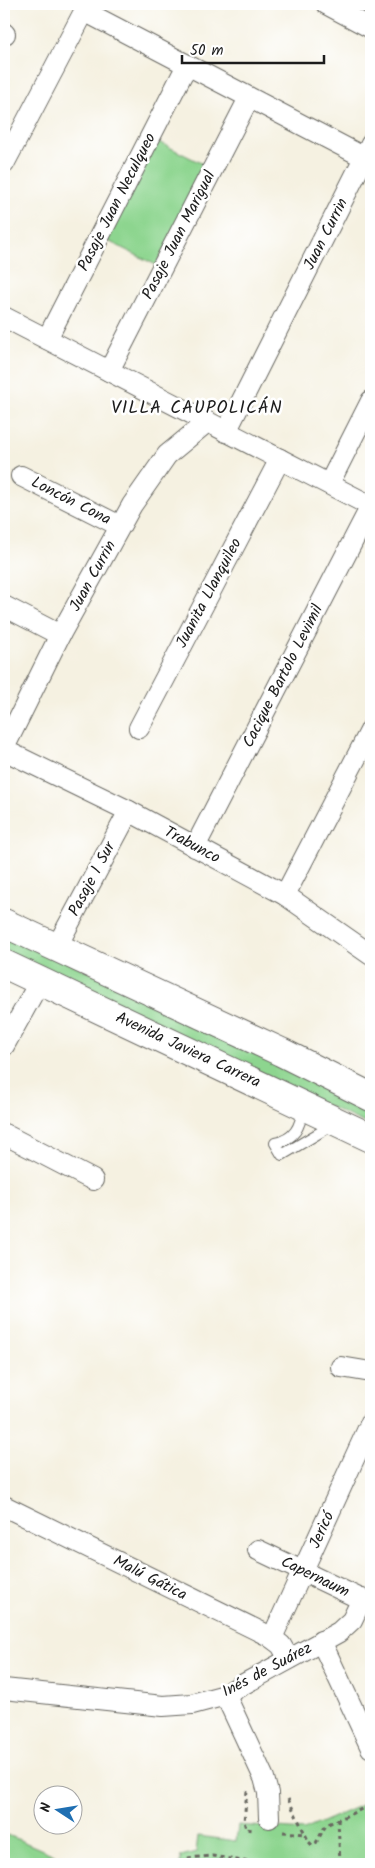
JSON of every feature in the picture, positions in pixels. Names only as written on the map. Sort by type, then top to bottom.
[{"type":"main road","points":[[4,923],[371,1096]]},
{"type":"main road","name":"Avenida Javiera Carrera","points":[[4,964],[304,1104],[371,1138]]},
{"type":"street","points":[[326,4],[371,28]]},
{"type":"street","points":[[4,164],[86,8],[250,98],[369,154]]},
{"type":"street","name":"Pasaje Juan Neculqueo","points":[[47,340],[187,65]]},
{"type":"street","name":"Pasaje Juan Marigual","points":[[109,371],[250,98]]},
{"type":"street","name":"Juan Currin","points":[[226,432],[369,154]]},
{"type":"street","points":[[4,318],[371,506]]},
{"type":"street","points":[[329,484],[371,401]]},
{"type":"street","name":"Juan Currin","points":[[4,749],[60,635],[132,505],[167,455],[207,422]]},
{"type":"street","name":"Juanita Llanquileo","points":[[139,728],[280,459]]},
{"type":"street","name":"Loncón Cona","points":[[21,476],[120,526]]},
{"type":"street","name":"Cacique Bartolo Levimil","points":[[195,847],[371,506]]},
{"type":"street","points":[[4,606],[60,635]]},
{"type":"street","points":[[285,895],[371,729]]},
{"type":"street","name":"Trabunco","points":[[4,749],[129,811],[285,895],[370,952]]},
{"type":"street","name":"Pasaje 1 Sur","points":[[56,948],[129,811]]},
{"type":"street","points":[[4,1046],[40,980]]},
{"type":"street","points":[[4,1134],[93,1180]]},
{"type":"street","points":[[341,1367],[371,1372]]},
{"type":"street","name":"Jericó","points":[[272,1638],[371,1422]]},
{"type":"street","name":"Malú Gática","points":[[4,1506],[272,1638],[281,1645],[289,1659]]},
{"type":"street","name":"Capernaum","points":[[258,1550],[367,1602]]},
{"type":"street","name":"Inés de Suárez","points":[[4,1690],[163,1706],[192,1704],[224,1694],[321,1642],[346,1626],[367,1602]]},
{"type":"street","points":[[321,1642],[371,1748]]},
{"type":"street","points":[[224,1694],[264,1778],[268,1793],[269,1818]]},
{"type":"lane","points":[[304,1104],[301,1123],[296,1132],[290,1138],[275,1143],[282,1155],[337,1122]]},
{"type":"path","points":[[284,1791],[312,1845],[316,1843],[326,1825],[371,1805]]},
{"type":"path","points":[[338,1819],[340,1864]]},
{"type":"path","points":[[190,1864],[187,1863],[187,1858],[212,1856],[262,1864]]},
{"type":"green space","points":[[157,141],[207,166],[156,265],[106,240]]},
{"type":"green space","points":[[4,931],[371,1108],[371,1126],[4,956]]},
{"type":"green space","points":[[371,1801],[371,1864],[180,1864],[181,1856],[196,1852],[198,1836],[236,1841],[238,1825],[304,1830]]},
{"type":"green space","points":[[8,1835],[75,1864],[4,1864],[4,1841]]},
{"type":"district","name":"VILLA CAUPOLICÁN","points":[[197,408]]}]
